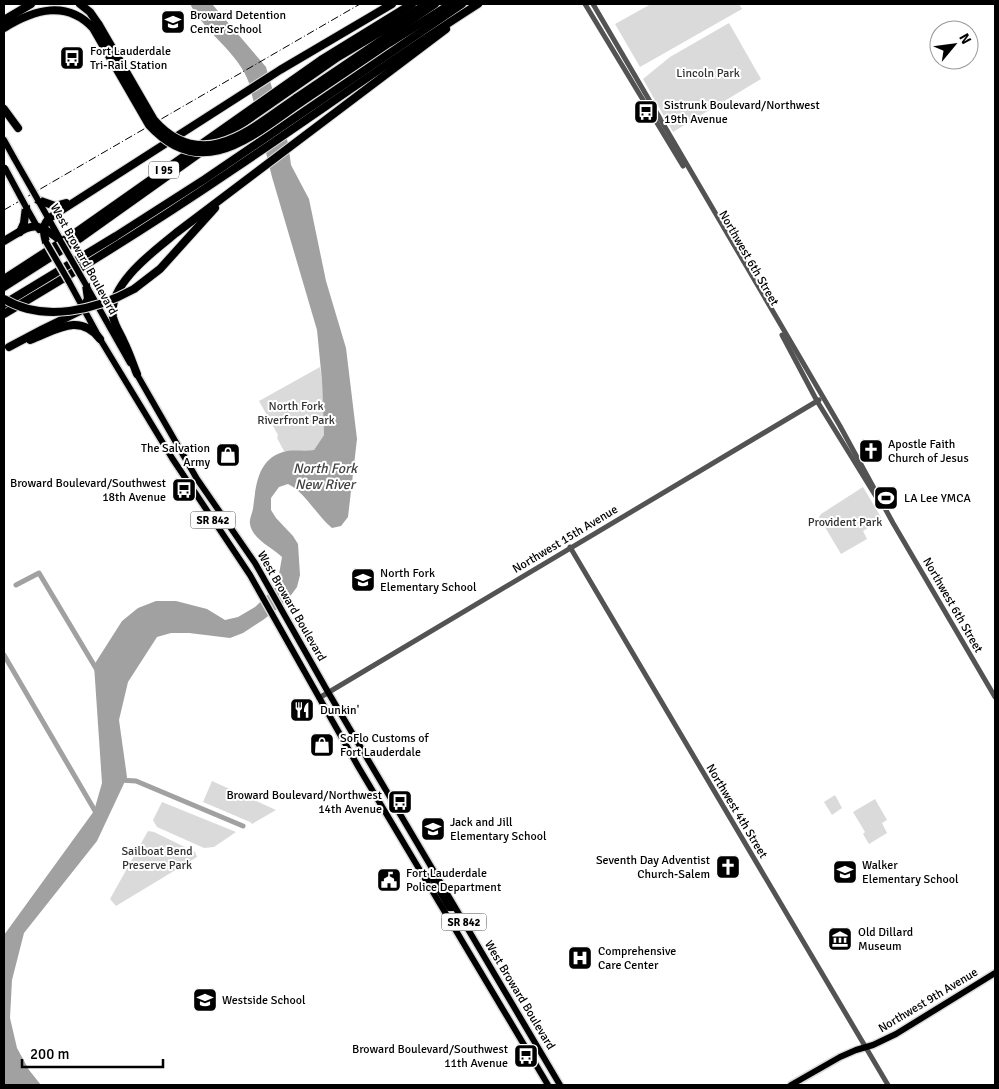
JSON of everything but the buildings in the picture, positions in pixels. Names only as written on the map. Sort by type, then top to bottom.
[{"type":"highway","points":[[4,20],[31,4]]},
{"type":"highway","points":[[4,28],[39,7],[53,4],[66,5],[78,11],[96,26]]},
{"type":"highway","points":[[80,4],[90,12],[150,125],[161,136],[184,148],[203,152],[232,147],[246,140],[298,100],[435,4]]},
{"type":"highway","points":[[4,242],[20,232],[41,228],[82,196],[251,88],[392,4]]},
{"type":"highway","name":"I 95","points":[[4,279],[254,111],[365,32],[412,4]]},
{"type":"highway","points":[[291,85],[427,4]]},
{"type":"highway","points":[[298,100],[451,4]]},
{"type":"highway","points":[[4,304],[116,236],[250,148],[462,4]]},
{"type":"highway","points":[[4,314],[142,229],[249,159],[474,6]]},
{"type":"highway","points":[[137,374],[113,318],[113,303],[119,288],[138,267],[160,246],[428,44],[474,6]]},
{"type":"highway","points":[[4,109],[18,128]]},
{"type":"highway","points":[[4,287],[79,239],[254,111]]},
{"type":"highway","points":[[4,299],[32,310],[65,312],[98,305],[134,289],[156,272],[207,217],[252,176]]},
{"type":"highway","points":[[38,200],[58,206],[82,196]]},
{"type":"highway","points":[[20,232],[24,222],[26,207]]},
{"type":"highway","points":[[41,228],[60,240]]},
{"type":"highway","points":[[41,228],[46,242]]},
{"type":"highway","points":[[6,348],[84,309],[88,299],[86,285]]},
{"type":"highway","points":[[6,348],[73,324],[92,330],[100,339]]},
{"type":"main road","name":"West Broward Boulevard","points":[[4,140],[197,479],[268,584],[328,692],[560,1085]]},
{"type":"main road","name":"West Broward Boulevard","points":[[4,167],[26,207],[41,228]]},
{"type":"main road","name":"West Broward Boulevard","points":[[46,242],[100,339],[188,483],[237,554],[318,698],[548,1085]]},
{"type":"main road","points":[[213,519],[221,520],[247,559],[255,563]]},
{"type":"main road","points":[[390,820],[397,824],[420,860],[428,863]]},
{"type":"main road","points":[[422,872],[433,880],[449,908],[455,908]]},
{"type":"main road","name":"Northwest 9th Avenue","points":[[791,1085],[840,1057],[896,1034],[995,973]]},
{"type":"street","name":"Northwest 6th Street","points":[[585,4],[626,73],[644,99],[794,356],[817,401],[893,523],[995,697]]},
{"type":"street","name":"Northwest 6th Street","points":[[592,4],[870,478],[893,523]]},
{"type":"street","name":"Northwest 15th Avenue","points":[[318,698],[823,398]]},
{"type":"street","name":"Northwest 4th Street","points":[[570,547],[888,1085]]},
{"type":"green space","points":[[651,4],[739,4],[742,9],[640,67],[615,24]]},
{"type":"green space","name":"Lincoln Park","points":[[729,23],[761,79],[673,132],[643,79],[670,57]]},
{"type":"green space","name":"North Fork Riverfront Park","points":[[320,367],[324,435],[314,450],[305,452],[284,451],[277,438],[278,435],[259,401]]},
{"type":"green space","name":"Provident Park","points":[[863,487],[882,519],[863,531],[867,539],[841,554],[819,517]]},
{"type":"green space","points":[[212,781],[276,810],[252,824],[203,802]]},
{"type":"green space","points":[[835,795],[842,808],[832,815],[824,802]]},
{"type":"green space","points":[[875,799],[887,820],[882,823],[887,833],[869,844],[863,834],[865,832],[853,812]]},
{"type":"green space","name":"Sailboat Bend Preserve Park","points":[[162,802],[236,832],[214,847],[204,848],[157,827],[153,820]]},
{"type":"green space","name":"Sailboat Bend Preserve Park","points":[[148,831],[154,832],[195,852],[197,857],[116,906],[110,899]]},
{"type":"water","name":"North Fork New River","points":[[190,4],[212,4],[266,67],[288,143],[291,165],[309,199],[326,281],[346,348],[357,439],[348,517],[341,526],[332,528],[306,498],[294,488],[288,484],[279,487],[271,498],[271,510],[298,544],[300,575],[297,587],[286,602],[243,633],[230,638],[189,633],[171,633],[157,637],[128,682],[119,720],[127,777],[97,841],[24,933],[12,980],[10,1018],[17,1048],[29,1070],[41,1085],[4,1085],[4,935],[94,811],[102,783],[94,665],[122,621],[138,608],[156,601],[176,601],[207,609],[225,620],[238,617],[255,607],[277,586],[282,557],[259,539],[250,524],[259,475],[263,467],[274,456],[287,451],[314,450],[324,435],[322,381],[317,330],[272,177],[249,83],[238,62],[205,25]]},
{"type":"waterway","points":[[16,585],[39,573],[97,670]]},
{"type":"waterway","points":[[4,655],[98,816]]},
{"type":"waterway","points":[[120,780],[136,781],[243,826]]},
{"type":"railway","points":[[4,210],[360,4]]},
{"type":"place","name":"Broward Detention Center School","points":[[173,22]]},
{"type":"place","name":"Fort Lauderdale Tri-Rail Station","points":[[72,58]]},
{"type":"place","name":"Sistrunk Boulevard/Northwest 19th Avenue","points":[[646,112]]},
{"type":"place","name":"Apostle Faith Church of Jesus","points":[[871,451]]},
{"type":"place","name":"The Salvation Army","points":[[228,455]]},
{"type":"place","name":"Broward Boulevard/Southwest 18th Avenue","points":[[184,490]]},
{"type":"place","name":"LA Lee YMCA","points":[[886,498]]},
{"type":"place","name":"North Fork Elementary School","points":[[363,580]]},
{"type":"place","name":"Dunkin'","points":[[302,710]]},
{"type":"place","name":"SoFlo Customs of Fort Lauderdale","points":[[322,745]]},
{"type":"place","name":"Broward Boulevard/Northwest 14th Avenue","points":[[400,802]]},
{"type":"place","name":"Jack and Jill Elementary School","points":[[433,829]]},
{"type":"place","name":"Seventh Day Adventist Church-Salem","points":[[728,867]]},
{"type":"place","name":"Walker Elementary School","points":[[845,872]]},
{"type":"place","name":"Fort Lauderdale Police Department","points":[[389,880]]},
{"type":"place","name":"Old Dillard Museum","points":[[840,939]]},
{"type":"place","name":"Comprehensive Care Center","points":[[580,958]]},
{"type":"place","name":"Westside School","points":[[205,1000]]},
{"type":"place","name":"Broward Boulevard/Southwest 11th Avenue","points":[[526,1056]]}]
